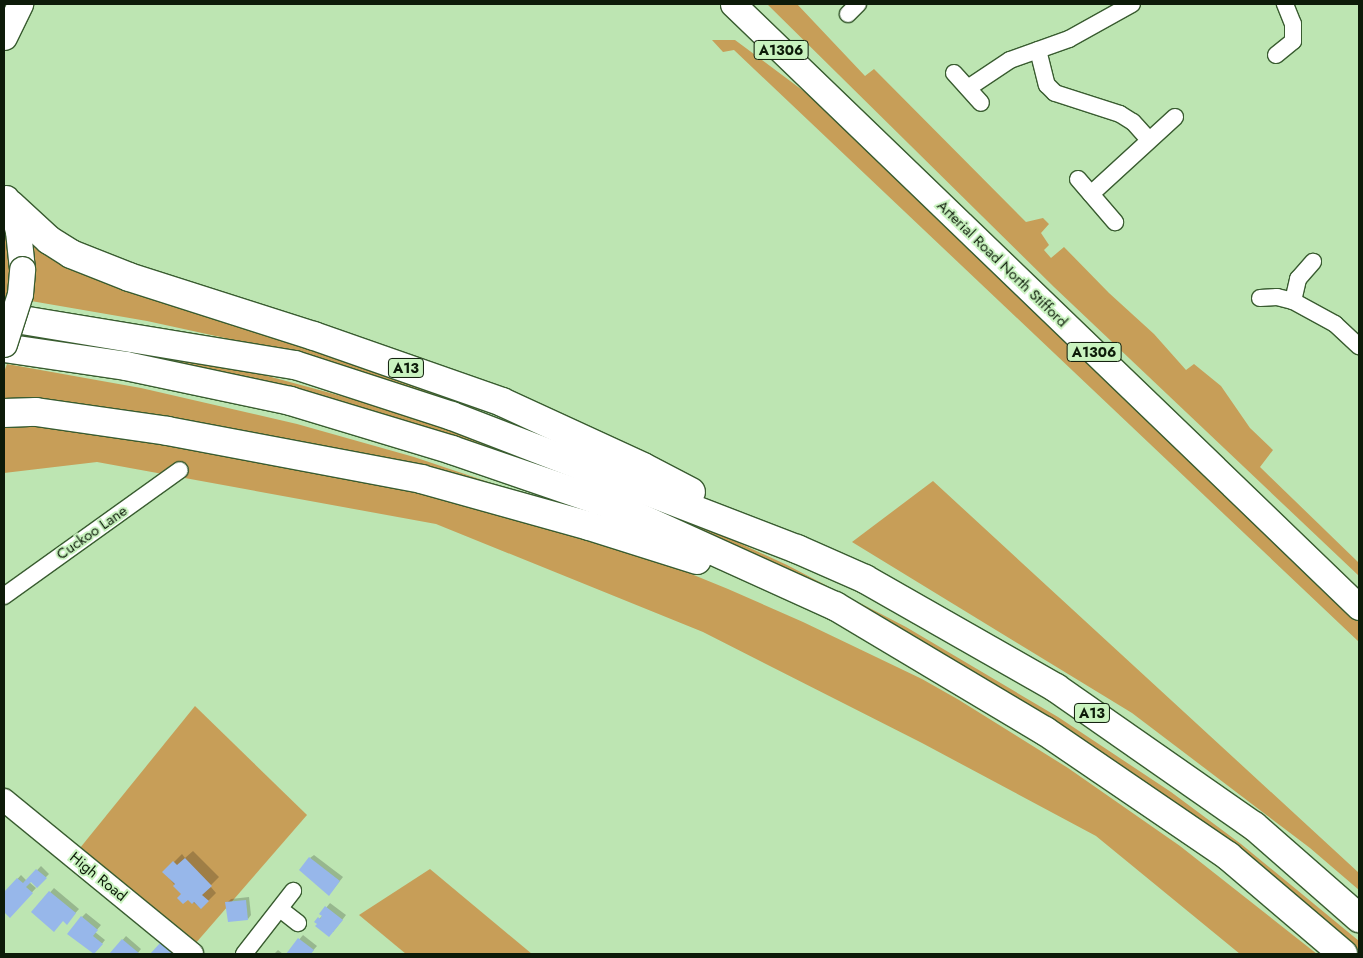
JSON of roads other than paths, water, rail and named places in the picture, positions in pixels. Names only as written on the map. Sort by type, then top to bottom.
[{"type":"highway","name":"A13","points":[[7,200],[49,240],[71,254],[130,278],[296,330],[502,402],[643,467],[797,550]]},
{"type":"highway","name":"A13","points":[[4,317],[296,365],[452,416],[797,550],[865,579],[1056,688],[1254,826],[1359,918]]},
{"type":"highway","name":"A13","points":[[4,348],[126,366],[290,401],[452,450],[612,505],[835,606],[1045,731],[1228,856],[1343,954]]},
{"type":"highway","name":"A13","points":[[4,413],[36,412],[168,431],[421,479],[589,526],[835,606]]},
{"type":"main road","points":[[4,37],[20,4]]},
{"type":"main road","name":"Arterial Road North Stifford","points":[[733,4],[1359,607]]},
{"type":"main road","points":[[4,344],[20,294],[22,269],[22,252],[7,200]]},
{"type":"street","points":[[968,88],[1010,60],[1078,34],[1132,4]]},
{"type":"street","points":[[1276,56],[1293,41],[1293,24],[1285,4]]},
{"type":"street","points":[[1038,50],[1045,79],[1051,90],[1061,96],[1120,114],[1133,122],[1149,140]]},
{"type":"street","points":[[954,73],[981,103]]},
{"type":"street","points":[[1091,194],[1175,117]]},
{"type":"street","points":[[1078,179],[1115,222]]},
{"type":"street","points":[[1293,301],[1298,279],[1313,262]]},
{"type":"street","points":[[1260,298],[1277,298],[1293,301],[1335,324],[1359,346]]},
{"type":"street","name":"Cuckoo Lane","points":[[4,596],[180,470]]},
{"type":"street","name":"High Road","points":[[4,800],[192,954]]},
{"type":"street","points":[[244,954],[293,892]]},
{"type":"street","points":[[280,909],[298,923]]}]
